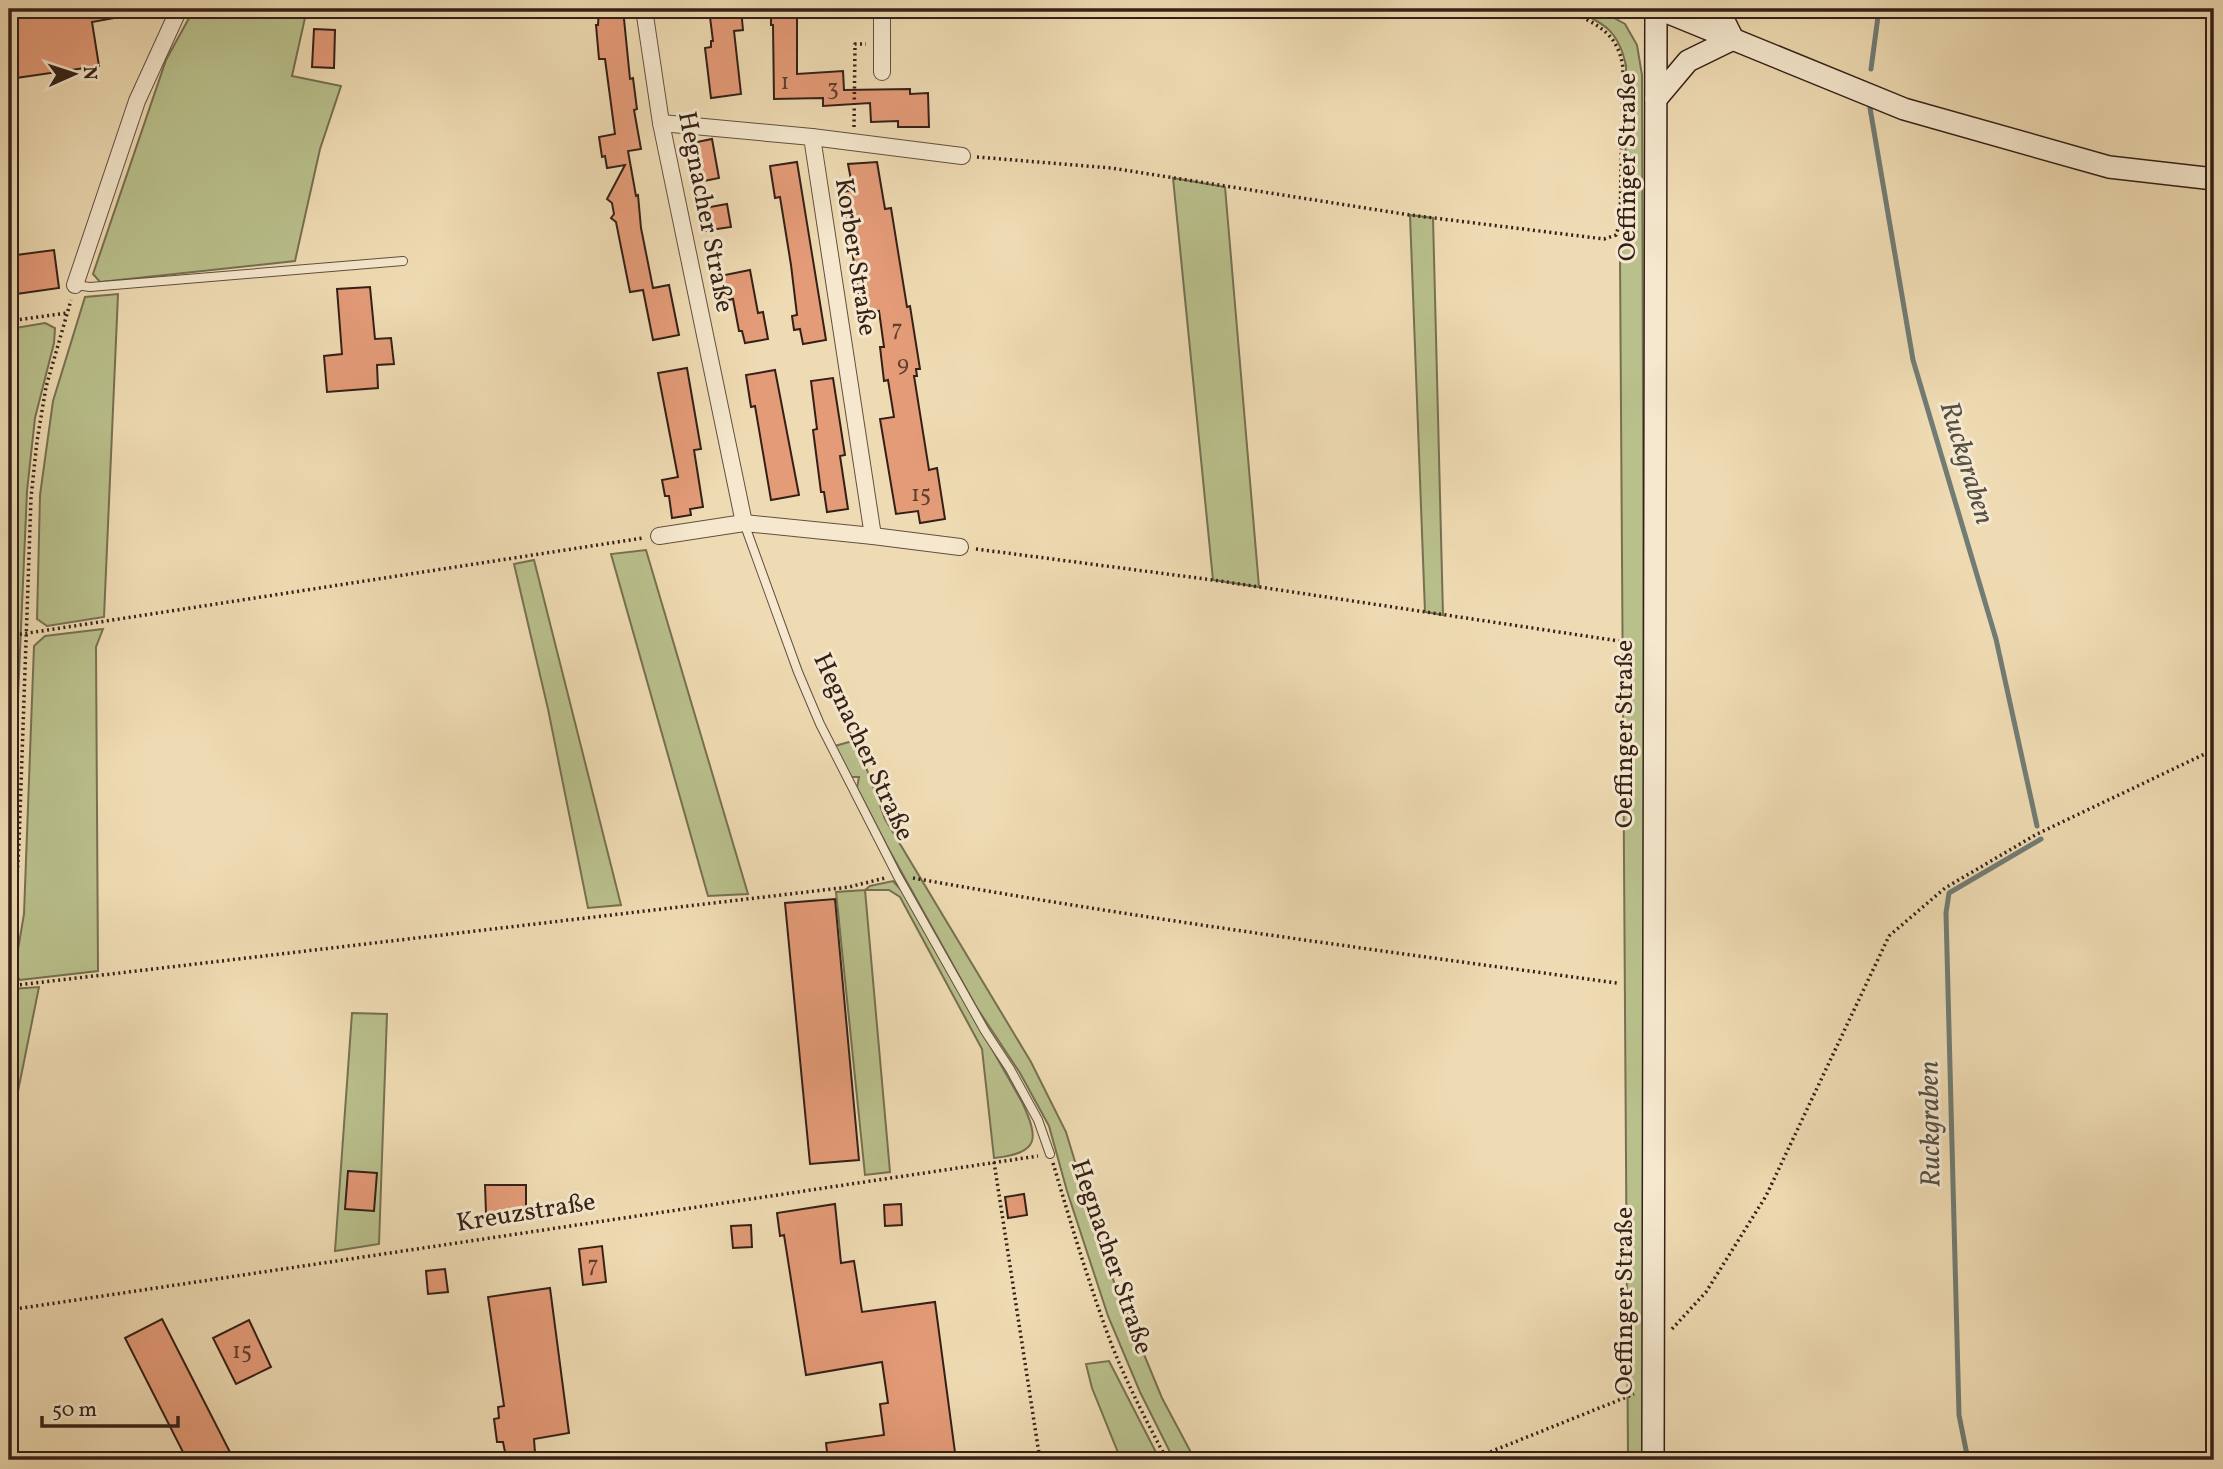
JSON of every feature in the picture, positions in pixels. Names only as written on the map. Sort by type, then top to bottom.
[{"type":"main road","points":[[1657,9],[1904,109],[2109,167],[2214,178]]},
{"type":"main road","name":"Oeffinger Straße","points":[[1653,1460],[1657,9]]},
{"type":"main road","points":[[1715,9],[1733,39]]},
{"type":"main road","points":[[1656,99],[1688,61],[1733,39]]},
{"type":"street","points":[[75,285],[137,101],[179,9]]},
{"type":"street","name":"Hegnacher Straße","points":[[644,9],[661,123],[744,523]]},
{"type":"street","points":[[882,9],[882,72]]},
{"type":"street","points":[[661,123],[812,137],[962,156]]},
{"type":"street","name":"Korber Straße","points":[[812,137],[873,536]]},
{"type":"street","points":[[659,536],[744,523],[960,547]]},
{"type":"lane","points":[[75,285],[90,287],[403,261]]},
{"type":"lane","name":"Hegnacher Straße","points":[[744,523],[798,672],[820,724],[897,875],[1038,1119],[1050,1154]]},
{"type":"path","points":[[962,156],[1111,168],[1410,215],[1604,239],[1616,235],[1620,222],[1621,54],[1606,31],[1566,9]]},
{"type":"path","points":[[853,142],[855,44],[882,44]]},
{"type":"path","points":[[9,955],[16,891],[32,498],[37,441],[46,387],[75,285]]},
{"type":"path","points":[[9,321],[67,313]]},
{"type":"path","points":[[9,636],[659,536]]},
{"type":"path","points":[[960,547],[1213,580],[1619,641]]},
{"type":"path","points":[[1652,1351],[1706,1292],[1766,1196],[1889,936],[1945,888],[2037,834],[2213,748],[2214,757]]},
{"type":"path","points":[[9,986],[849,887],[897,875],[1159,919],[1617,983]]},
{"type":"path","name":"Kreuzstraße","points":[[9,1310],[1050,1154]]},
{"type":"path","name":"Hegnacher Straße","points":[[1050,1154],[1086,1273],[1112,1346],[1167,1460]]},
{"type":"path","points":[[994,1162],[1040,1460]]},
{"type":"path","points":[[1470,1460],[1653,1387]]},
{"type":"green space","points":[[194,9],[307,9],[292,76],[341,86],[320,149],[295,261],[100,282],[93,274],[166,60]]},
{"type":"green space","points":[[1573,9],[1598,9],[1625,24],[1637,45],[1642,75],[1646,1460],[1628,1460],[1620,258],[1625,239],[1626,66],[1614,36],[1602,24]]},
{"type":"green space","points":[[1173,178],[1225,187],[1259,587],[1213,580]]},
{"type":"green space","points":[[1410,215],[1433,218],[1443,615],[1425,612]]},
{"type":"green space","points":[[118,294],[104,617],[47,626],[37,619],[40,495],[53,401],[85,297]]},
{"type":"green space","points":[[45,323],[55,328],[54,343],[35,418],[27,491],[9,902],[9,329]]},
{"type":"green space","points":[[646,550],[748,894],[708,896],[611,554]]},
{"type":"green space","points":[[534,560],[621,905],[588,908],[548,709],[514,564]]},
{"type":"green space","points":[[103,629],[96,647],[98,971],[20,980],[14,973],[24,914],[34,646],[45,636]]},
{"type":"green space","points":[[856,740],[885,819],[1031,1062],[1066,1132],[1105,1260],[1162,1398],[1195,1460],[1174,1460],[1140,1392],[1108,1316],[1049,1126],[1020,1073],[977,1008],[887,846],[857,788],[859,777],[851,777],[835,746]]},
{"type":"green space","points":[[893,881],[903,892],[1022,1102],[1033,1135],[1028,1148],[1009,1156],[994,1158],[982,1049],[900,897],[889,890],[865,890],[870,886]]},
{"type":"green space","points":[[865,890],[890,1172],[865,1175],[836,892]]},
{"type":"green space","points":[[39,987],[9,1131],[9,1005],[12,989]]},
{"type":"green space","points":[[352,1013],[387,1014],[379,1244],[335,1251]]},
{"type":"green space","points":[[1109,1361],[1160,1460],[1121,1460],[1092,1388],[1086,1364]]},
{"type":"building","points":[[9,9],[120,9],[120,17],[92,22],[99,66],[9,79]]},
{"type":"building","points":[[599,9],[623,9],[641,149],[628,151],[636,196],[638,195],[641,228],[653,288],[669,285],[679,335],[653,340],[643,290],[630,292],[616,222],[611,218],[614,214],[612,203],[607,199],[625,165],[607,168],[605,156],[602,157],[599,137],[615,134],[605,59],[599,59],[596,25]]},
{"type":"building","points":[[709,9],[741,9],[743,30],[734,31],[741,94],[711,98],[705,48],[711,47],[713,41]]},
{"type":"building","points":[[771,9],[797,9],[797,74],[843,71],[844,90],[910,89],[910,94],[928,93],[929,127],[898,127],[898,121],[871,122],[870,103],[823,106],[823,98],[774,99]]},
{"type":"building","points":[[314,29],[335,30],[334,68],[312,67]]},
{"type":"building","points":[[712,139],[719,178],[694,183],[687,144]]},
{"type":"building","points":[[797,162],[826,340],[803,344],[800,329],[794,330],[792,316],[797,315],[791,265],[780,197],[775,198],[770,166]]},
{"type":"building","points":[[877,162],[885,209],[891,208],[907,307],[910,306],[920,369],[916,369],[917,376],[914,376],[929,470],[937,468],[945,519],[920,523],[918,511],[896,514],[880,419],[894,417],[888,380],[884,381],[880,347],[884,347],[879,311],[861,314],[842,192],[853,190],[848,164]]},
{"type":"building","points":[[727,204],[731,227],[703,231],[699,209]]},
{"type":"building","points":[[54,250],[59,288],[9,295],[9,256]]},
{"type":"building","points":[[750,270],[758,313],[763,312],[768,339],[745,343],[742,331],[739,331],[733,299],[724,301],[720,276]]},
{"type":"building","points":[[370,287],[375,339],[391,338],[394,364],[377,365],[378,388],[327,392],[324,356],[342,354],[337,289]]},
{"type":"building","points":[[687,368],[701,449],[694,450],[703,507],[690,509],[691,515],[672,518],[669,496],[665,496],[662,480],[678,477],[658,373]]},
{"type":"building","points":[[775,370],[799,495],[771,500],[755,406],[751,407],[746,375]]},
{"type":"building","points":[[833,378],[845,455],[840,456],[848,509],[827,512],[824,492],[821,492],[813,430],[817,429],[811,381]]},
{"type":"building","points":[[835,899],[859,1160],[810,1164],[785,903]]},
{"type":"building","points":[[348,1171],[377,1173],[374,1211],[345,1209]]},
{"type":"building","points":[[485,1185],[526,1185],[526,1213],[486,1213]]},
{"type":"building","points":[[1024,1194],[1027,1215],[1008,1218],[1005,1197]]},
{"type":"building","points":[[835,1204],[841,1263],[854,1261],[862,1312],[935,1302],[956,1460],[828,1460],[826,1443],[884,1435],[880,1404],[888,1403],[882,1362],[806,1375],[784,1235],[780,1236],[777,1213]]},
{"type":"building","points":[[901,1204],[902,1225],[885,1226],[884,1205]]},
{"type":"building","points":[[751,1225],[752,1247],[733,1248],[731,1226]]},
{"type":"building","points":[[602,1246],[606,1282],[583,1285],[579,1249]]},
{"type":"building","points":[[445,1269],[448,1292],[428,1294],[426,1271]]},
{"type":"building","points":[[550,1288],[569,1433],[534,1439],[535,1453],[506,1457],[503,1442],[497,1442],[494,1419],[499,1418],[498,1407],[504,1406],[488,1297]]},
{"type":"building","points":[[162,1319],[234,1460],[187,1460],[125,1338]]},
{"type":"building","points":[[249,1320],[271,1367],[236,1384],[213,1338]]},
{"type":"waterway","name":"Ruckgraben","points":[[1871,69],[1879,9]]},
{"type":"waterway","name":"Ruckgraben","points":[[1870,108],[1913,360],[1996,639],[2037,826]]},
{"type":"waterway","name":"Ruckgraben","points":[[1968,1460],[1959,1415],[1946,913],[1949,893],[2041,839]]}]
